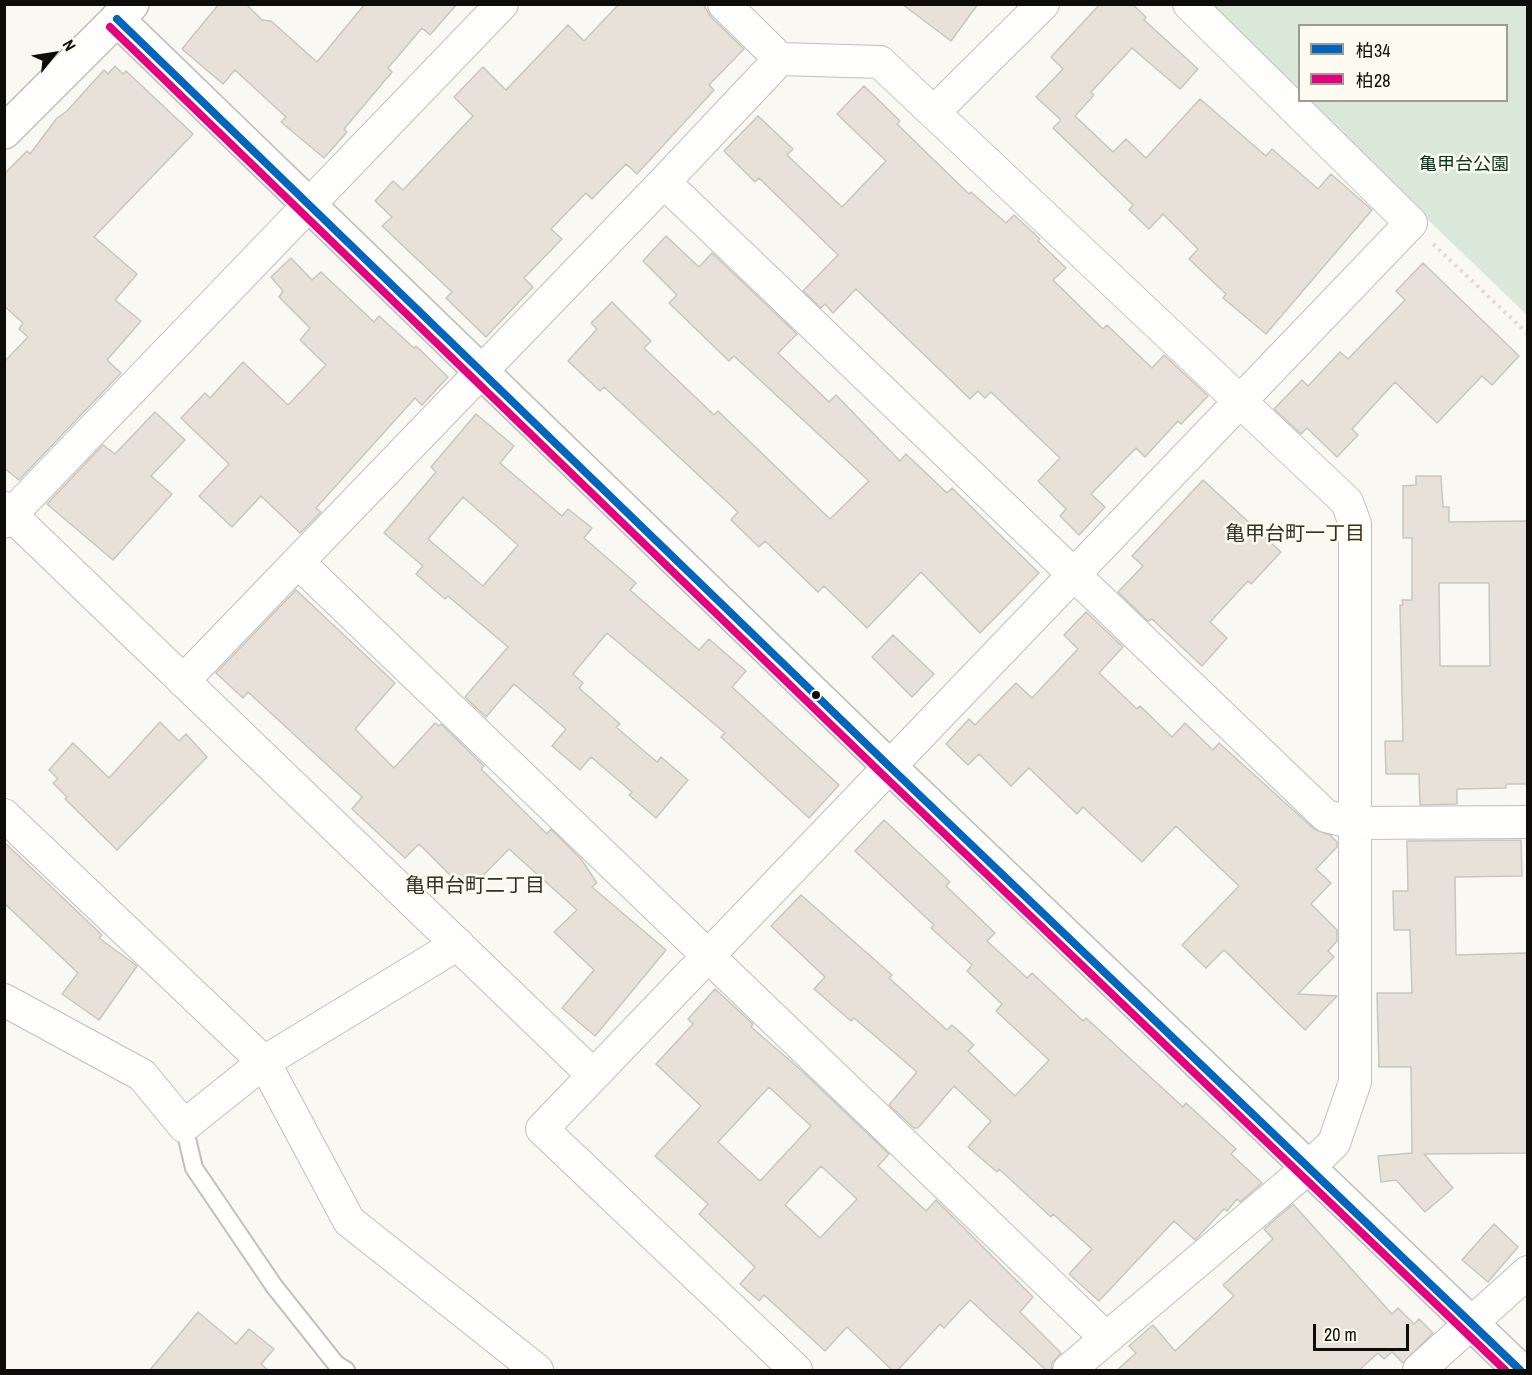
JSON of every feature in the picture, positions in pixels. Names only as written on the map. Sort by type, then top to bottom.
[{"type":"street","points":[[501,4],[310,206],[7,515],[593,1075]]},
{"type":"street","points":[[724,4],[780,59],[880,62],[1347,502],[1355,524],[1355,1082],[1335,1143],[1069,1371]]},
{"type":"street","points":[[934,112],[1043,4]]},
{"type":"street","points":[[796,1371],[542,1130],[1411,223],[1189,4]]},
{"type":"street","points":[[4,132],[125,12],[310,206],[1520,1371]]},
{"type":"street","points":[[183,681],[780,59]]},
{"type":"street","points":[[664,182],[1326,816],[1354,823],[1527,822]]},
{"type":"street","points":[[298,562],[1106,1338]]},
{"type":"street","points":[[4,815],[264,1062],[349,1221],[537,1371]]},
{"type":"street","points":[[4,1000],[142,1075],[184,1126],[264,1062],[458,944]]},
{"type":"street","points":[[1419,1371],[1527,1272]]},
{"type":"lane","points":[[184,1126],[194,1168],[274,1286],[336,1364],[346,1371]]},
{"type":"path","points":[[1411,223],[1527,334]]},
{"type":"green space","name":"亀甲台公園","points":[[1204,5],[1527,5],[1527,315],[1305,102],[1508,102],[1508,24],[1298,24],[1298,95]]},
{"type":"building","points":[[219,4],[246,4],[262,20],[271,21],[317,62],[365,4],[457,4],[430,35],[422,28],[388,68],[392,72],[344,129],[347,132],[324,158],[281,122],[286,117],[235,70],[223,84],[182,49]]},
{"type":"building","points":[[619,4],[703,4],[711,17],[744,49],[709,85],[714,90],[637,174],[626,164],[592,199],[586,193],[551,229],[562,239],[524,278],[533,287],[486,337],[446,298],[452,292],[382,226],[392,217],[375,201],[393,181],[403,190],[473,116],[454,97],[483,67],[506,90],[568,25],[584,41]]},
{"type":"building","points":[[902,4],[978,4],[951,41]]},
{"type":"building","points":[[1100,4],[1132,4],[1146,17],[1144,20],[1198,69],[1180,89],[1132,48],[1091,92],[1094,95],[1075,116],[1113,152],[1126,139],[1146,158],[1200,99],[1266,156],[1272,149],[1318,189],[1331,174],[1372,210],[1266,334],[1223,298],[1226,294],[1189,259],[1198,249],[1163,214],[1149,229],[1129,210],[1133,205],[1053,128],[1061,120],[1036,97],[1063,69],[1051,57]]},
{"type":"building","points":[[115,66],[123,74],[126,71],[193,134],[94,237],[137,274],[115,300],[141,321],[107,360],[121,373],[19,480],[4,468],[4,362],[28,337],[19,329],[23,323],[4,306],[4,174],[27,151],[30,154],[57,118],[67,111],[104,70],[108,74]]},
{"type":"building","points":[[864,86],[900,121],[897,124],[969,194],[971,192],[1006,223],[1014,215],[1040,239],[1038,241],[1066,268],[1053,280],[1103,329],[1107,325],[1152,368],[1164,355],[1208,396],[1181,424],[1178,421],[1145,457],[1136,448],[1091,494],[1105,507],[1079,535],[1060,516],[1066,509],[1038,481],[1060,458],[991,392],[985,398],[978,391],[970,399],[856,289],[833,313],[825,304],[821,308],[803,291],[838,255],[759,178],[755,182],[724,151],[758,116],[793,149],[787,155],[842,207],[886,161],[837,114]]},
{"type":"building","points":[[666,236],[699,267],[712,253],[797,334],[778,353],[829,402],[836,395],[900,461],[906,454],[947,493],[952,488],[1039,573],[980,633],[921,572],[867,628],[824,586],[818,592],[765,541],[759,547],[731,520],[738,512],[604,387],[600,391],[568,361],[597,329],[591,323],[612,302],[651,341],[644,348],[714,415],[718,411],[830,519],[869,481],[734,356],[729,361],[669,303],[677,295],[643,261]]},
{"type":"building","points":[[291,258],[312,280],[321,272],[374,322],[379,316],[414,348],[416,346],[448,377],[422,405],[415,398],[316,508],[321,512],[300,533],[261,496],[232,527],[199,496],[229,464],[181,418],[205,393],[210,398],[243,362],[288,405],[326,365],[300,340],[310,328],[279,297],[283,291],[271,277]]},
{"type":"building","points":[[1423,263],[1519,356],[1492,385],[1482,376],[1437,423],[1395,382],[1352,429],[1358,435],[1337,457],[1307,428],[1301,434],[1274,409],[1302,380],[1308,386],[1340,352],[1348,359],[1405,300],[1396,291]]},
{"type":"building","points":[[155,412],[185,440],[151,476],[172,494],[113,560],[47,504],[103,445],[115,454]]},
{"type":"building","points":[[476,414],[514,446],[500,463],[562,516],[568,509],[592,528],[584,538],[636,583],[630,590],[699,650],[709,639],[746,671],[732,687],[839,785],[809,818],[721,737],[725,733],[607,633],[573,674],[583,683],[579,688],[620,724],[616,727],[657,762],[661,757],[688,780],[656,818],[629,795],[632,792],[591,757],[580,770],[552,746],[566,729],[514,684],[486,717],[465,697],[508,647],[448,596],[445,599],[416,574],[423,566],[384,533],[436,472],[431,467]],"holes":[[[463,497],[518,545],[483,586],[428,539]]]},
{"type":"building","points":[[1416,476],[1441,476],[1443,507],[1449,507],[1449,522],[1527,521],[1527,784],[1506,784],[1506,788],[1457,789],[1457,804],[1420,805],[1419,774],[1386,774],[1385,741],[1403,741],[1400,605],[1403,605],[1402,600],[1412,600],[1412,538],[1403,538],[1403,486],[1416,485]],"holes":[[[1439,583],[1489,583],[1490,666],[1440,666]]]},
{"type":"building","points":[[1203,480],[1281,552],[1251,584],[1248,581],[1210,622],[1227,638],[1202,666],[1152,619],[1148,621],[1118,592],[1143,566],[1132,556]]},
{"type":"building","points":[[296,590],[395,683],[355,729],[394,768],[435,723],[439,726],[441,724],[484,766],[481,769],[547,834],[551,829],[581,859],[597,883],[592,887],[666,950],[595,1036],[562,1008],[594,970],[554,932],[577,910],[509,849],[467,892],[419,844],[405,858],[352,809],[362,797],[248,692],[243,698],[216,673]]},
{"type":"building","points":[[1086,612],[1123,647],[1099,673],[1137,709],[1140,706],[1172,737],[1185,723],[1213,750],[1219,743],[1314,829],[1330,835],[1337,842],[1337,847],[1316,869],[1331,883],[1311,904],[1337,930],[1337,941],[1328,951],[1334,957],[1298,994],[1337,996],[1305,1030],[1224,950],[1206,968],[1182,945],[1239,886],[1176,826],[1142,862],[1083,807],[1077,814],[1029,768],[1011,786],[979,754],[968,765],[946,744],[969,719],[975,725],[1016,683],[1032,698],[1078,649],[1064,635]]},
{"type":"building","points":[[893,635],[934,674],[912,697],[872,657]]},
{"type":"building","points":[[160,722],[179,741],[186,734],[207,757],[117,850],[65,799],[67,797],[53,783],[58,779],[49,770],[73,743],[109,778]]},
{"type":"building","points":[[884,820],[950,882],[946,886],[995,933],[987,941],[1027,978],[1032,973],[1083,1021],[1086,1018],[1183,1107],[1186,1103],[1236,1149],[1231,1154],[1262,1183],[1240,1202],[1237,1199],[1227,1211],[1224,1209],[1195,1240],[1174,1221],[1099,1301],[1069,1274],[1092,1249],[1053,1214],[1051,1217],[999,1169],[997,1172],[968,1147],[991,1121],[954,1086],[918,1128],[914,1128],[889,1105],[917,1072],[854,1018],[851,1021],[814,989],[825,977],[771,926],[801,895],[892,975],[889,978],[947,1030],[952,1025],[974,1045],[968,1051],[1015,1096],[1049,1060],[996,1011],[1002,1004],[967,971],[972,965],[931,928],[934,925],[855,851]]},
{"type":"building","points":[[1521,840],[1522,876],[1455,877],[1456,955],[1527,953],[1527,1153],[1424,1154],[1453,1188],[1425,1212],[1396,1180],[1381,1182],[1378,1156],[1412,1153],[1411,1067],[1379,1067],[1377,993],[1412,993],[1410,930],[1394,930],[1393,891],[1408,891],[1407,841]]},
{"type":"building","points":[[4,842],[102,935],[99,938],[137,966],[99,1020],[62,994],[78,973],[4,903]]},
{"type":"building","points":[[715,989],[753,1024],[751,1027],[802,1071],[889,1154],[878,1166],[926,1211],[936,1200],[1033,1297],[1020,1312],[1061,1353],[1052,1363],[1051,1371],[1047,1371],[970,1300],[944,1328],[940,1324],[897,1371],[893,1371],[847,1327],[825,1351],[764,1295],[759,1301],[740,1284],[755,1267],[699,1214],[708,1204],[655,1156],[701,1106],[656,1064],[693,1024],[688,1019]],"holes":[[[769,1087],[811,1126],[760,1181],[718,1142]],[[821,1166],[857,1199],[820,1238],[785,1205]]]},
{"type":"building","points":[[1293,1204],[1392,1314],[1398,1308],[1414,1324],[1419,1319],[1433,1333],[1403,1363],[1392,1352],[1384,1359],[1378,1353],[1358,1371],[1116,1371],[1136,1353],[1129,1346],[1153,1325],[1175,1351],[1234,1296],[1223,1285],[1273,1239],[1264,1229]]},
{"type":"building","points":[[1494,1224],[1518,1247],[1488,1282],[1462,1260]]},
{"type":"building","points":[[198,1312],[236,1344],[249,1329],[274,1349],[261,1364],[269,1371],[149,1371]]},
{"type":"transit line","name":"柏34","points":[[117,19],[889,766],[1520,1370]]},
{"type":"transit line","name":"柏28","points":[[110,27],[882,774],[1505,1370]]},
{"type":"district","name":"亀甲台町一丁目","points":[[1295,535]]},
{"type":"district","name":"亀甲台町二丁目","points":[[475,887]]}]
